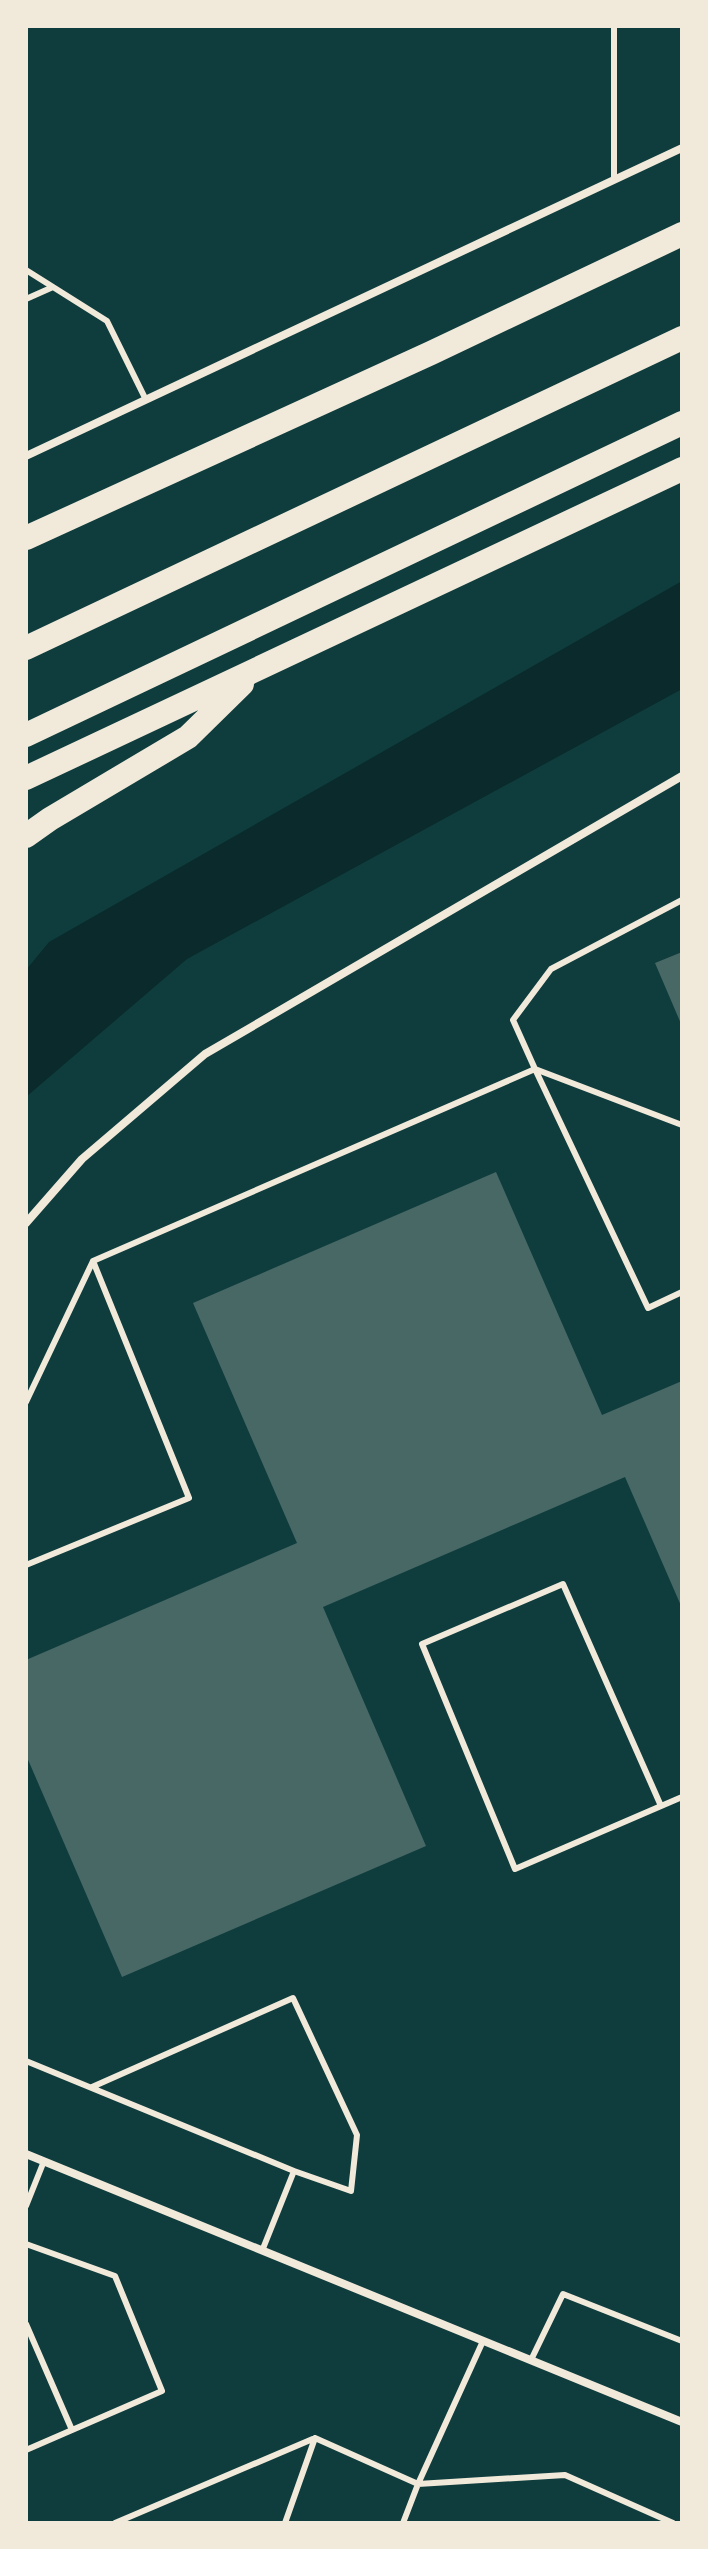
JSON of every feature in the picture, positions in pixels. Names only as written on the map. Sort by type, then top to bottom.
[{"type":"highway","points":[[26,538],[431,353],[682,234]]},
{"type":"highway","points":[[26,648],[682,338]]},
{"type":"highway","points":[[26,735],[682,423]]},
{"type":"highway","points":[[26,778],[682,469]]},
{"type":"highway","points":[[26,836],[188,737],[258,669]]},
{"type":"street","points":[[26,456],[682,148]]},
{"type":"street","points":[[26,1223],[82,1159],[205,1054],[682,776]]},
{"type":"street","points":[[26,2154],[682,2422]]},
{"type":"lane","points":[[614,26],[614,180]]},
{"type":"lane","points":[[26,270],[107,321],[146,400]]},
{"type":"lane","points":[[26,299],[53,287]]},
{"type":"lane","points":[[682,900],[551,969],[513,1020],[648,1308],[682,1292]]},
{"type":"lane","points":[[26,1402],[93,1261],[535,1069],[682,1125]]},
{"type":"lane","points":[[26,1565],[189,1498],[93,1261]]},
{"type":"lane","points":[[661,1806],[563,1584],[422,1644],[515,1869],[682,1797]]},
{"type":"lane","points":[[26,2061],[294,2171],[351,2191],[357,2135],[293,1998],[92,2087]]},
{"type":"lane","points":[[26,2206],[44,2161]]},
{"type":"lane","points":[[262,2251],[294,2171]]},
{"type":"lane","points":[[26,2244],[115,2276],[162,2391],[26,2450]]},
{"type":"lane","points":[[531,2360],[563,2294],[682,2341]]},
{"type":"lane","points":[[26,2324],[72,2430]]},
{"type":"lane","points":[[403,2523],[483,2341]]},
{"type":"lane","points":[[285,2523],[315,2438]]},
{"type":"lane","points":[[115,2523],[315,2438],[418,2484],[565,2475],[673,2523]]},
{"type":"water","points":[[682,581],[682,689],[187,959],[26,1097],[26,970],[49,942]]},
{"type":"building","points":[[682,952],[682,1026],[655,963]]},
{"type":"building","points":[[496,1172],[602,1415],[682,1381],[682,1608],[625,1477],[323,1607],[426,1846],[122,1977],[26,1755],[26,1660],[297,1543],[193,1303]]}]
